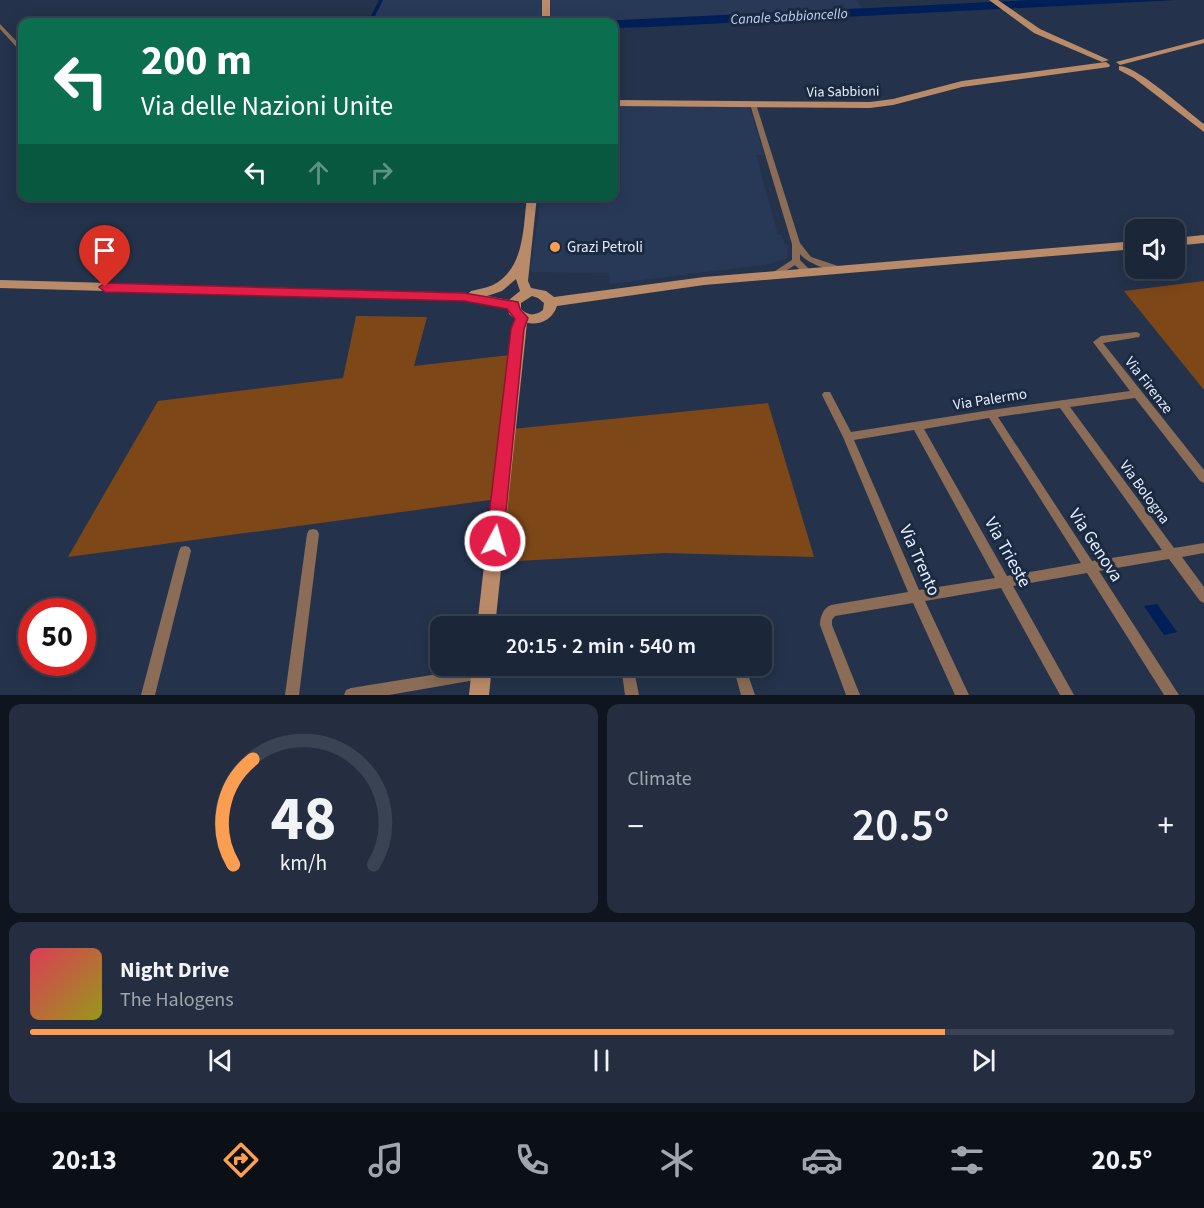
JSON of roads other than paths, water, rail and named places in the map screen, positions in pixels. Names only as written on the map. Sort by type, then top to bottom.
[{"type":"street","points":[[546,0],[546,18]]},
{"type":"street","points":[[993,1],[1037,31],[1105,63],[1121,65],[1204,41]]},
{"type":"street","points":[[0,26],[18,46]]},
{"type":"street","name":"Via Sabbioni","points":[[618,103],[877,105],[962,84],[1105,63]]},
{"type":"street","points":[[1121,65],[1204,129]]},
{"type":"street","points":[[753,104],[796,244],[796,261],[808,273]]},
{"type":"street","points":[[527,293],[522,281],[531,201]]},
{"type":"street","points":[[1185,241],[1204,239]]},
{"type":"street","points":[[796,244],[808,259],[842,270]]},
{"type":"street","points":[[487,616],[518,329],[518,297],[527,293],[542,294],[551,302],[704,281],[1125,246]]},
{"type":"street","points":[[464,297],[491,291],[504,284],[516,271],[526,247]]},
{"type":"street","points":[[808,259],[808,273]]},
{"type":"street","points":[[773,275],[796,261]]},
{"type":"street","points":[[0,284],[464,297],[518,311],[531,320],[549,312],[551,302]]},
{"type":"street","name":"Via Firenze","points":[[1136,335],[1101,339],[1097,342],[1204,478]]},
{"type":"street","name":"Via Palermo","points":[[848,437],[1136,394]]},
{"type":"street","name":"Via Trento","points":[[826,395],[848,437],[916,596],[962,695]]},
{"type":"street","name":"Via Bologna","points":[[1062,404],[1204,597]]},
{"type":"street","name":"Via Genova","points":[[991,414],[1172,695]]},
{"type":"street","name":"Via Trieste","points":[[917,426],[1067,695]]},
{"type":"street","points":[[292,695],[314,534]]},
{"type":"street","points":[[853,695],[826,625],[827,616],[835,609],[1204,548]]},
{"type":"street","points":[[148,695],[185,551]]},
{"type":"street","points":[[351,695],[447,676]]},
{"type":"street","points":[[479,695],[481,676]]},
{"type":"street","points":[[629,676],[632,695]]},
{"type":"street","points":[[743,676],[748,695]]},
{"type":"water","name":"Canale Sabbioncello","points":[[1031,0],[1176,0],[649,27],[618,28],[618,20]]},
{"type":"water","points":[[1157,604],[1177,632],[1164,635],[1144,606]]},
{"type":"waterway","points":[[372,18],[381,0]]},
{"type":"place","name":"Grazi Petroli","points":[[555,247]]}]
